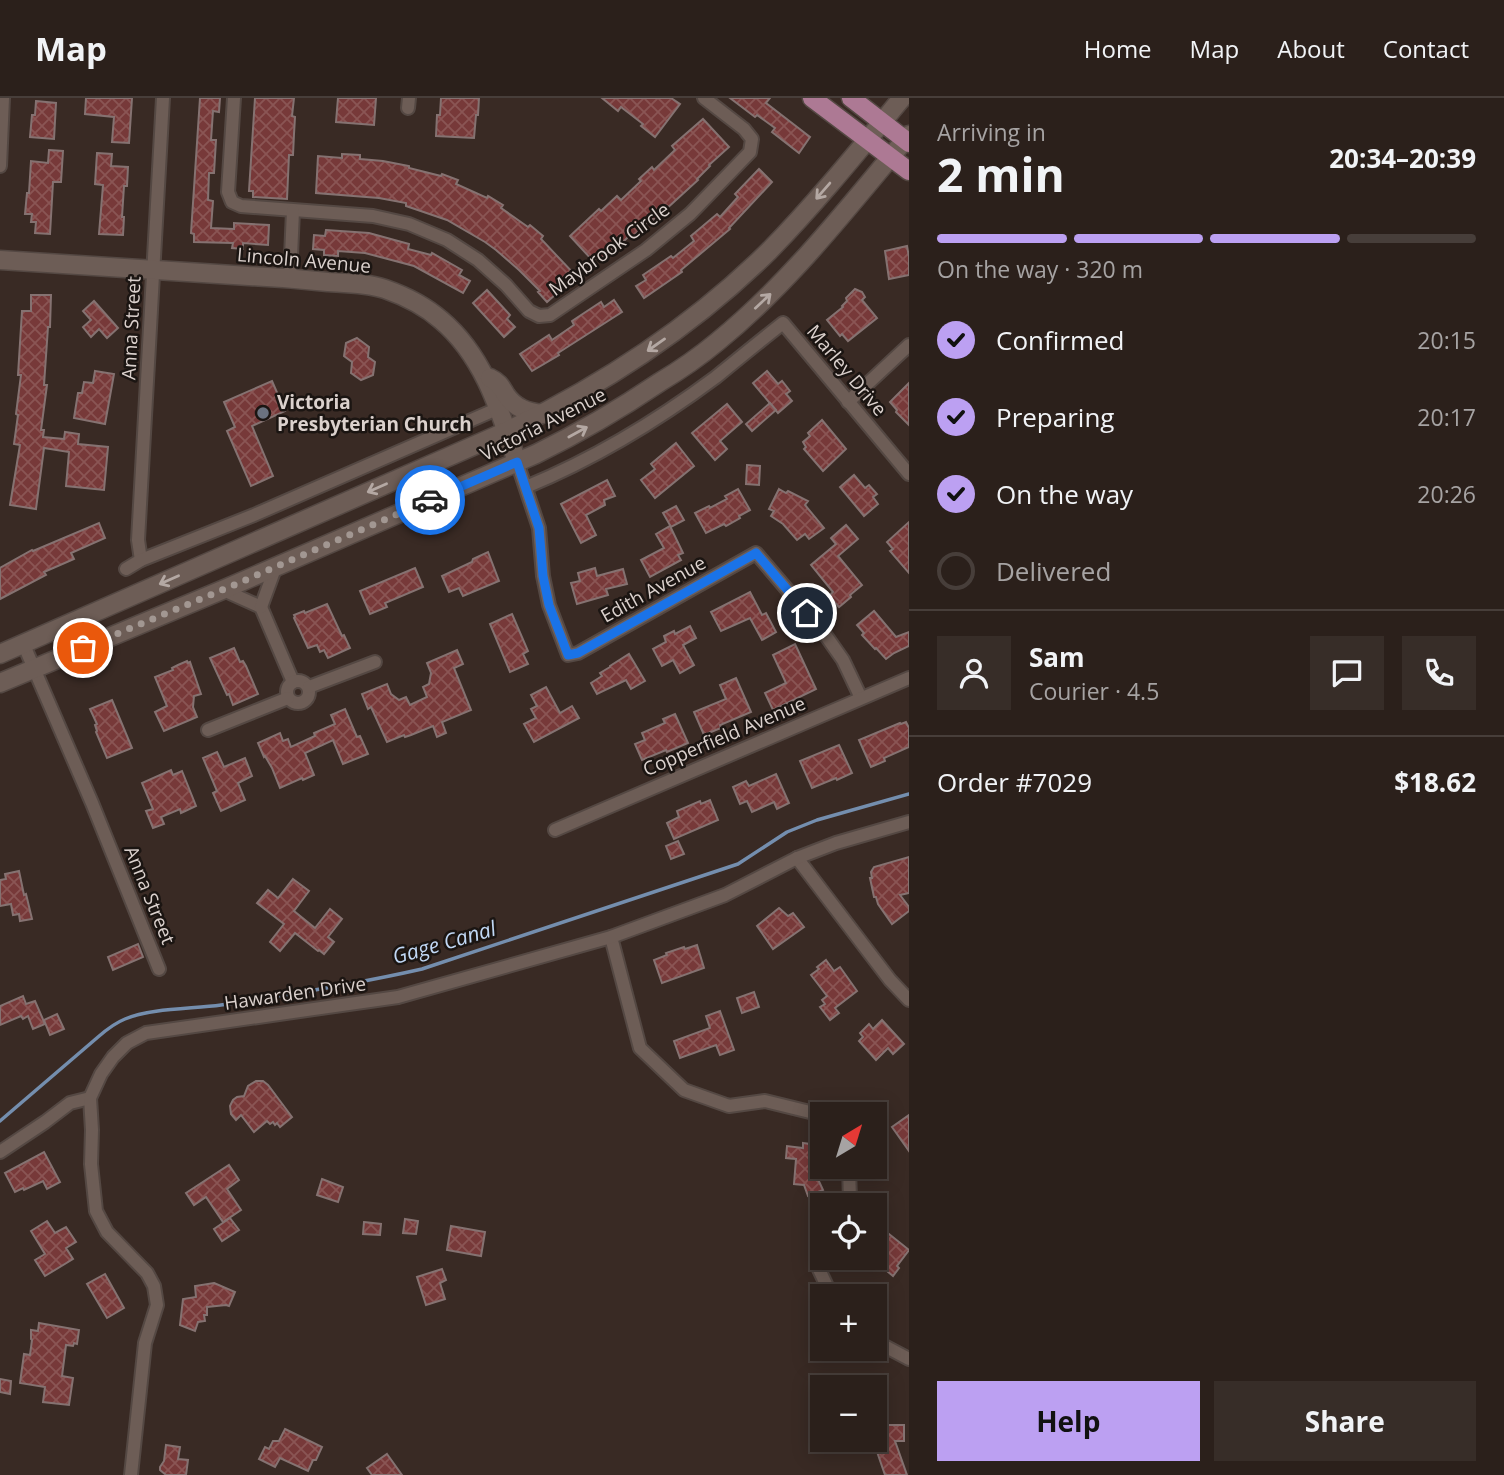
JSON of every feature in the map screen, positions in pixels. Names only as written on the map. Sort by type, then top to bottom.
[{"type":"main road","points":[[812,98],[909,172]]},
{"type":"main road","points":[[851,98],[908,139]]},
{"type":"main road","name":"Victoria Avenue","points":[[0,654],[507,431],[587,390],[682,326],[769,251],[902,98]]},
{"type":"main road","name":"Victoria Avenue","points":[[0,683],[517,462],[578,433],[623,407],[716,343],[778,287],[908,139]]},
{"type":"main road","name":"Lincoln Avenue","points":[[0,260],[362,284],[384,289],[422,306],[452,329],[475,358],[499,408],[517,462]]},
{"type":"main road","points":[[484,374],[499,382],[508,398],[520,409],[542,414]]},
{"type":"street","points":[[0,166],[3,98]]},
{"type":"street","name":"Anna Street","points":[[141,560],[138,540],[163,98]]},
{"type":"street","points":[[234,98],[228,192],[232,202],[241,206],[293,211],[290,279]]},
{"type":"street","name":"Maybrook Circle","points":[[293,211],[373,216],[409,224],[447,240],[478,260],[506,285],[529,311],[539,316],[550,315],[646,250],[690,214],[750,152],[752,139],[744,129],[704,98]]},
{"type":"street","name":"Marley Drive","points":[[526,487],[592,457],[640,428],[715,377],[783,323],[909,474]]},
{"type":"street","points":[[848,402],[909,345]]},
{"type":"street","points":[[126,569],[141,560],[254,515],[499,408]]},
{"type":"street","name":"Lincoln Avenue","points":[[517,462],[539,528],[543,576],[549,605],[568,655]]},
{"type":"street","name":"Edith Avenue","points":[[568,655],[578,653],[756,553],[824,633],[843,660],[861,698]]},
{"type":"street","points":[[261,607],[273,568]]},
{"type":"street","points":[[227,588],[230,593],[261,607],[293,682]]},
{"type":"street","name":"Anna Street","points":[[23,643],[159,969]]},
{"type":"street","points":[[309,687],[375,662]]},
{"type":"street","name":"Copperfield Avenue","points":[[555,830],[909,678]]},
{"type":"street","points":[[302,681],[309,687],[310,696],[304,703],[295,704],[288,698],[287,689],[293,682],[302,681]]},
{"type":"street","points":[[208,730],[288,698]]},
{"type":"street","name":"Hawarden Drive","points":[[90,1098],[113,1057],[127,1043],[146,1033],[398,998],[611,937],[725,895],[797,858],[909,822]]},
{"type":"street","points":[[797,858],[890,980],[909,1000]]},
{"type":"street","points":[[611,937],[640,1048],[684,1090],[729,1106],[765,1101],[810,1112]]},
{"type":"street","points":[[0,1152],[70,1103],[90,1098],[91,1164],[96,1211],[107,1232],[146,1273],[154,1286],[157,1305],[145,1343],[131,1475]]},
{"type":"street","points":[[887,1347],[909,1359]]},
{"type":"building","points":[[86,98],[132,98],[129,143],[112,142],[114,117],[85,114]]},
{"type":"building","points":[[200,98],[220,98],[219,112],[213,111],[211,140],[216,140],[214,173],[209,173],[208,200],[213,201],[211,228],[234,229],[234,223],[269,225],[268,245],[243,243],[243,249],[232,248],[233,243],[194,242],[194,234],[191,233]]},
{"type":"building","points":[[255,98],[294,98],[293,155],[289,155],[287,199],[253,197],[253,191],[249,191]]},
{"type":"building","points":[[338,98],[376,98],[374,125],[336,122]]},
{"type":"building","points":[[441,98],[479,98],[474,138],[436,136]]},
{"type":"building","points":[[602,98],[671,98],[680,104],[655,137],[621,107],[618,111]]},
{"type":"building","points":[[730,98],[770,98],[766,103],[810,137],[799,153],[772,132],[775,128]]},
{"type":"building","points":[[36,101],[56,103],[54,139],[30,137]]},
{"type":"building","points":[[703,119],[729,147],[654,220],[652,218],[615,250],[613,248],[600,260],[597,258],[593,261],[570,236],[617,196],[621,200],[641,181],[639,179],[652,167],[654,170],[675,150],[672,146]]},
{"type":"building","points":[[49,150],[63,151],[61,182],[53,182],[50,234],[35,233],[36,222],[31,222],[32,214],[25,214],[31,161],[48,163]]},
{"type":"building","points":[[97,153],[112,154],[111,166],[128,167],[127,186],[124,186],[123,235],[99,234],[103,185],[95,184]]},
{"type":"building","points":[[342,154],[360,155],[360,159],[409,166],[458,180],[456,184],[487,198],[488,196],[528,227],[530,225],[543,236],[541,239],[576,276],[547,302],[538,292],[540,291],[496,250],[447,220],[406,206],[406,203],[316,193],[318,156],[342,158]]},
{"type":"building","points":[[759,169],[772,182],[730,229],[681,270],[682,272],[644,298],[636,286],[646,280],[643,275],[671,256],[673,258],[694,241],[691,236],[717,214],[720,217],[738,197],[735,194]]},
{"type":"building","points":[[326,230],[369,233],[409,244],[408,249],[431,255],[432,253],[462,270],[459,275],[470,281],[463,293],[414,266],[365,253],[338,251],[338,256],[324,255],[324,250],[313,249],[314,235],[325,236]]},
{"type":"building","points":[[907,246],[909,275],[889,279],[885,251]]},
{"type":"building","points":[[855,289],[862,292],[865,297],[862,300],[877,318],[848,341],[842,334],[840,336],[827,320],[843,307],[846,298]]},
{"type":"building","points":[[487,290],[510,315],[507,319],[515,327],[504,337],[473,303]]},
{"type":"building","points":[[31,295],[51,295],[44,385],[47,385],[41,430],[44,430],[43,437],[64,439],[65,432],[79,434],[78,444],[108,447],[104,490],[66,486],[69,452],[44,448],[36,509],[10,505],[20,445],[14,444],[21,375],[18,375],[22,311],[31,311]]},
{"type":"building","points":[[614,300],[622,312],[532,371],[520,354],[549,335],[552,340],[574,325],[572,321],[601,302],[604,307]]},
{"type":"building","points":[[94,301],[118,328],[107,338],[99,329],[91,337],[83,327],[91,320],[83,311]]},
{"type":"building","points":[[357,338],[369,347],[368,357],[375,362],[373,375],[361,380],[351,373],[352,362],[344,356],[346,343]]},
{"type":"building","points":[[95,371],[114,374],[105,424],[74,418],[78,393],[82,393],[84,382],[93,383]]},
{"type":"building","points":[[767,371],[778,384],[782,381],[790,391],[786,394],[792,401],[778,413],[753,383]]},
{"type":"building","points":[[272,381],[285,411],[252,426],[273,476],[251,486],[227,431],[235,427],[224,402]]},
{"type":"building","points":[[909,383],[909,425],[890,402]]},
{"type":"building","points":[[770,403],[776,410],[752,431],[746,424]]},
{"type":"building","points":[[727,404],[742,422],[720,441],[727,449],[715,460],[692,433]]},
{"type":"building","points":[[822,420],[846,449],[823,471],[804,449],[806,447],[803,442]]},
{"type":"building","points":[[676,443],[694,466],[655,498],[641,480],[655,469],[651,464]]},
{"type":"building","points":[[747,465],[760,466],[759,485],[746,484]]},
{"type":"building","points":[[854,475],[865,488],[869,485],[877,494],[873,497],[878,504],[864,516],[840,487]]},
{"type":"building","points":[[607,480],[615,496],[604,500],[605,505],[586,515],[596,535],[581,543],[561,504]]},
{"type":"building","points":[[738,489],[750,510],[726,526],[724,524],[706,533],[695,513],[727,499],[725,496]]},
{"type":"building","points":[[779,489],[808,501],[805,505],[824,528],[809,539],[805,534],[797,540],[783,524],[771,516],[774,511],[769,509]]},
{"type":"building","points":[[676,506],[684,520],[671,527],[663,513]]},
{"type":"building","points":[[909,522],[909,573],[890,551],[893,549],[887,542]]},
{"type":"building","points":[[99,523],[105,538],[71,553],[74,559],[44,572],[46,575],[0,599],[0,568],[32,550]]},
{"type":"building","points":[[846,525],[858,539],[838,556],[862,585],[839,607],[829,596],[833,592],[811,565],[836,544],[831,538]]},
{"type":"building","points":[[670,526],[683,553],[678,555],[681,560],[650,577],[641,560],[664,548],[656,534]]},
{"type":"building","points":[[488,552],[499,581],[463,596],[459,588],[449,592],[442,576]]},
{"type":"building","points":[[415,568],[423,587],[385,603],[387,607],[370,614],[360,591]]},
{"type":"building","points":[[595,568],[597,576],[623,569],[627,584],[606,589],[608,595],[577,604],[571,583],[580,581],[578,573]]},
{"type":"building","points":[[750,592],[762,615],[766,613],[776,632],[762,640],[750,618],[721,631],[711,612]]},
{"type":"building","points":[[327,604],[350,648],[328,658],[324,650],[320,652],[317,645],[308,648],[294,618],[294,615]]},
{"type":"building","points":[[874,611],[896,637],[909,632],[909,646],[886,659],[875,649],[857,625]]},
{"type":"building","points":[[512,614],[528,651],[523,654],[528,664],[510,672],[490,624]]},
{"type":"building","points":[[690,626],[696,638],[683,645],[694,665],[680,673],[673,660],[662,666],[653,649],[666,642],[664,636]]},
{"type":"building","points":[[795,644],[816,689],[773,710],[765,693],[786,683],[773,655]]},
{"type":"building","points":[[234,648],[240,662],[243,661],[246,666],[258,694],[233,705],[210,658]]},
{"type":"building","points":[[457,650],[463,664],[454,668],[471,710],[442,722],[446,733],[437,737],[433,726],[387,742],[362,694],[387,684],[391,694],[399,700],[406,697],[410,705],[427,697],[423,687],[429,684],[431,673],[427,663]]},
{"type":"building","points":[[629,654],[645,681],[631,689],[626,680],[597,694],[591,683],[602,676],[600,673]]},
{"type":"building","points":[[187,661],[190,662],[201,694],[194,696],[193,707],[197,717],[164,731],[155,712],[167,706],[155,677]]},
{"type":"building","points":[[736,678],[751,712],[704,735],[694,712],[726,699],[720,685]]},
{"type":"building","points":[[546,687],[560,713],[572,706],[579,718],[534,742],[524,724],[536,718],[531,709],[537,706],[531,695]]},
{"type":"building","points":[[112,700],[132,748],[107,758],[90,709]]},
{"type":"building","points":[[345,709],[368,754],[343,764],[333,740],[305,753],[314,775],[280,788],[258,743],[280,733],[283,741],[288,739],[291,747],[335,724],[331,715]]},
{"type":"building","points":[[675,714],[688,743],[642,760],[635,744],[645,740],[642,733],[665,723],[663,719]]},
{"type":"building","points":[[906,722],[909,728],[909,747],[871,767],[859,740]]},
{"type":"building","points":[[839,745],[852,773],[812,788],[800,761]]},
{"type":"building","points":[[217,752],[224,767],[245,758],[252,776],[238,783],[245,800],[221,811],[213,793],[217,791],[203,758]]},
{"type":"building","points":[[171,770],[173,775],[182,771],[196,806],[181,813],[180,809],[161,817],[164,824],[153,828],[146,811],[153,809],[142,783]]},
{"type":"building","points":[[776,774],[789,803],[777,809],[774,802],[752,812],[747,801],[740,804],[733,787],[746,781],[749,786]]},
{"type":"building","points":[[710,800],[718,820],[674,839],[667,823],[679,817],[677,811],[700,801],[701,804]]},
{"type":"building","points":[[678,841],[684,854],[671,859],[666,846]]},
{"type":"building","points":[[909,857],[909,893],[900,895],[909,911],[892,924],[874,897],[871,872],[874,867]]},
{"type":"building","points":[[19,871],[32,919],[20,921],[19,914],[13,915],[11,904],[0,906],[0,880],[6,879],[5,874]]},
{"type":"building","points":[[293,879],[309,891],[294,911],[315,928],[330,909],[342,919],[328,937],[334,942],[324,954],[295,933],[280,951],[270,942],[284,924],[257,903],[268,890],[278,898]]},
{"type":"building","points":[[779,908],[788,916],[793,913],[804,927],[773,949],[757,926]]},
{"type":"building","points":[[138,944],[143,957],[113,970],[108,957]]},
{"type":"building","points":[[697,945],[704,968],[662,983],[654,960],[667,955],[666,953]]},
{"type":"building","points":[[826,960],[834,971],[840,967],[857,991],[835,1008],[839,1013],[830,1020],[820,1007],[825,1004],[822,1000],[827,996],[811,975]]},
{"type":"building","points":[[754,992],[759,1007],[742,1013],[737,998]]},
{"type":"building","points":[[23,996],[26,1004],[35,1001],[45,1024],[33,1029],[28,1016],[23,1019],[21,1016],[0,1025],[0,1006]]},
{"type":"building","points":[[720,1011],[734,1050],[720,1055],[716,1045],[680,1058],[674,1041],[710,1028],[706,1016]]},
{"type":"building","points":[[57,1014],[64,1029],[50,1035],[44,1020]]},
{"type":"building","points":[[882,1020],[904,1044],[893,1054],[888,1048],[876,1060],[859,1041],[863,1037],[860,1033],[869,1024],[873,1029]]},
{"type":"building","points":[[256,1081],[263,1081],[268,1085],[292,1117],[280,1127],[277,1123],[270,1124],[267,1121],[254,1132],[241,1115],[236,1120],[231,1114],[230,1106],[233,1100],[244,1096],[248,1086]]},
{"type":"building","points":[[909,1115],[909,1151],[892,1127]]},
{"type":"building","points":[[803,1143],[810,1144],[810,1180],[818,1180],[823,1190],[808,1196],[804,1185],[794,1184],[796,1159],[786,1158],[787,1146],[803,1148]]},
{"type":"building","points":[[44,1152],[60,1182],[47,1189],[43,1181],[15,1192],[5,1173]]},
{"type":"building","points":[[229,1165],[239,1180],[227,1189],[241,1210],[223,1222],[206,1197],[194,1205],[186,1193]]},
{"type":"building","points":[[322,1179],[343,1187],[338,1202],[317,1195]]},
{"type":"building","points":[[230,1218],[239,1230],[222,1241],[214,1229]]},
{"type":"building","points":[[405,1219],[418,1221],[416,1234],[403,1233]]},
{"type":"building","points":[[47,1221],[55,1233],[66,1227],[76,1242],[66,1248],[73,1259],[45,1276],[35,1260],[45,1254],[31,1231]]},
{"type":"building","points":[[364,1222],[381,1224],[380,1235],[363,1234]]},
{"type":"building","points":[[451,1226],[485,1232],[481,1256],[447,1250]]},
{"type":"building","points":[[887,1232],[909,1250],[893,1276],[886,1270]]},
{"type":"building","points":[[442,1269],[446,1280],[440,1283],[445,1299],[426,1305],[417,1277]]},
{"type":"building","points":[[105,1274],[124,1308],[107,1318],[87,1284]]},
{"type":"building","points":[[214,1283],[235,1292],[229,1306],[207,1307],[205,1321],[198,1322],[195,1331],[180,1325],[183,1299],[196,1297],[195,1286]]},
{"type":"building","points":[[39,1323],[79,1330],[77,1344],[66,1345],[62,1376],[73,1378],[69,1405],[43,1402],[45,1387],[20,1383],[24,1354],[30,1355],[31,1330],[38,1331]]},
{"type":"building","points":[[0,1379],[11,1381],[10,1394],[0,1392]]},
{"type":"building","points":[[887,1422],[888,1425],[904,1425],[904,1441],[895,1441],[907,1475],[885,1475],[877,1452],[887,1452]]},
{"type":"building","points":[[285,1429],[322,1447],[308,1471],[280,1458],[275,1467],[259,1459],[265,1447],[269,1449],[273,1441],[279,1441]]},
{"type":"building","points":[[166,1445],[180,1447],[178,1459],[188,1460],[186,1475],[166,1475],[160,1470]]},
{"type":"building","points":[[387,1454],[402,1475],[372,1475],[367,1468]]},
{"type":"waterway","name":"Gage Canal","points":[[0,1121],[104,1032],[135,1015],[297,993],[422,969],[738,864],[787,832],[817,820],[909,794]]},
{"type":"way so far","points":[[83,648],[430,500]]},
{"type":"place","name":"Victoria Presbyterian Church","points":[[263,413]]},
{"type":"route","points":[[430,500],[517,462],[539,528],[543,576],[549,605],[568,655],[578,653],[756,553],[807,613]]}]
